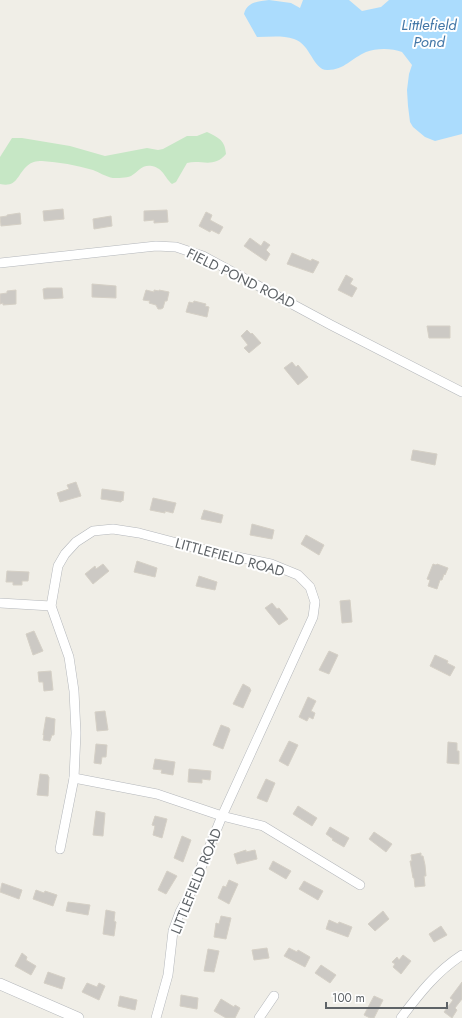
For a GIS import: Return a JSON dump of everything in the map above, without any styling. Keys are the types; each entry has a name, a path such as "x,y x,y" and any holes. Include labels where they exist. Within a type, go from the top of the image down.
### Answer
{"street":[{"name":"FIELD POND ROAD","path":"0,263 156,246 176,247 203,256 331,325 462,392"},
{"name":"LITTLEFIELD ROAD","path":"60,849 74,778 76,733 74,691 69,657 51,606 58,566 65,554 76,542 92,531 113,528 271,564 298,575 310,587 315,602 313,617 222,816 192,890 180,912 173,931 168,975 156,1018"},
{"path":"0,603 51,606"},
{"path":"74,778 157,794 222,816 263,826 360,885"},
{"path":"401,1018 426,986 442,969 462,955"},
{"path":"0,984 78,1018"},
{"path":"260,1018 274,996"}],"green space":[{"path":"207,132 223,142 226,154 221,159 212,162 187,163 176,182 172,184 159,169 152,166 145,166 129,177 113,178 93,170 80,167 61,163 38,161 29,165 16,180 10,184 0,184 0,157 12,138 22,138 70,146 105,156 147,148 158,150 163,149 187,136 197,136"}],"water":[{"name":"Littlefield Pond","path":"269,0 291,3 300,8 303,0 349,0 362,11 381,7 389,0 462,0 462,134 435,141 425,137 413,127 410,122 407,90 412,65 402,52 389,49 370,51 361,54 339,68 328,70 319,66 304,46 294,39 280,37 257,37 244,14 248,7 254,3"}],"building":[{"path":"63,209 64,219 44,221 43,211"},
{"path":"167,210 168,222 154,223 154,220 144,221 144,211"},
{"path":"206,212 212,215 210,220 223,227 219,234 211,230 210,232 199,226"},
{"path":"20,213 21,224 1,226 0,217"},
{"path":"111,216 112,226 94,229 93,219"},
{"path":"250,238 261,246 264,241 270,245 266,250 270,254 266,261 244,246"},
{"path":"292,253 311,261 312,259 319,262 313,273 287,264"},
{"path":"346,275 353,279 350,284 357,288 352,297 338,290"},
{"path":"92,284 116,286 116,298 92,297"},
{"path":"62,288 63,298 44,299 43,289"},
{"path":"16,290 16,304 0,304 0,294 7,293 7,291"},
{"path":"146,290 154,292 154,290 159,290 169,292 167,301 165,301 163,308 158,309 156,305 149,303 150,301 143,300"},
{"path":"194,301 206,304 205,306 209,307 207,317 186,312 189,302 193,303"},
{"path":"427,326 450,326 450,338 429,338"},
{"path":"247,330 251,334 252,333 261,343 249,353 244,348 248,345 241,336"},
{"path":"292,362 296,367 298,365 308,377 298,385 284,368"},
{"path":"413,450 437,454 435,465 411,460"},
{"path":"76,482 81,496 60,502 57,493 69,489 67,485"},
{"path":"102,489 124,492 123,501 101,499"},
{"path":"153,498 176,503 173,513 150,510"},
{"path":"204,510 223,515 221,523 201,519"},
{"path":"252,524 274,530 272,539 250,535"},
{"path":"306,535 324,545 319,555 301,544"},
{"path":"137,561 157,568 155,577 134,572"},
{"path":"103,564 109,571 93,584 85,574 95,566 96,569"},
{"path":"433,564 448,568 442,580 440,580 437,589 428,586 430,580 427,579"},
{"path":"7,571 29,572 28,581 22,581 22,585 13,585 13,582 6,582"},
{"path":"199,576 217,582 215,590 196,586"},
{"path":"350,600 352,622 342,623 340,601"},
{"path":"272,603 277,609 279,608 288,619 279,625 265,608"},
{"path":"34,631 43,651 33,655 26,634"},
{"path":"329,651 338,655 329,674 319,670"},
{"path":"435,655 448,661 447,663 455,667 450,676 430,666"},
{"path":"51,671 53,690 44,691 43,682 39,682 38,672"},
{"path":"243,684 251,690 243,708 233,704"},
{"path":"308,697 316,701 311,711 315,713 313,719 309,717 307,721 299,717"},
{"path":"105,711 108,730 97,731 95,712"},
{"path":"46,717 55,719 54,735 52,735 50,741 43,740"},
{"path":"221,725 229,728 230,730 223,749 213,745"},
{"path":"289,741 298,745 288,766 279,761"},
{"path":"448,742 457,743 457,751 459,751 459,764 447,763"},
{"path":"96,744 107,745 106,757 102,757 101,764 94,763"},
{"path":"155,759 175,762 173,775 161,773 162,770 153,769"},
{"path":"189,769 211,771 210,780 202,779 202,783 188,782"},
{"path":"40,774 48,775 49,777 48,796 37,795"},
{"path":"266,779 275,783 267,802 257,798"},
{"path":"298,806 317,818 312,826 293,814"},
{"path":"96,811 105,813 103,836 93,835"},
{"path":"155,816 167,819 162,838 153,835 155,826 152,825"},
{"path":"330,827 349,838 344,847 332,840 333,839 326,834"},
{"path":"374,832 392,844 386,852 369,839"},
{"path":"182,836 191,840 183,862 174,858"},
{"path":"246,850 246,852 255,850 257,859 237,864 234,854"},
{"path":"421,853 425,865 425,886 415,887 410,861 412,861 411,855"},
{"path":"273,861 291,871 286,879 269,869"},
{"path":"167,871 177,876 166,894 158,890"},
{"path":"229,880 238,884 229,904 218,898 223,886 226,887"},
{"path":"304,881 323,891 318,900 299,889"},
{"path":"2,883 22,890 19,899 0,892"},
{"path":"36,890 57,895 53,906 33,899"},
{"path":"68,902 90,905 88,915 66,911"},
{"path":"106,910 115,912 114,921 116,922 114,936 103,934"},
{"path":"383,911 389,919 375,931 368,924"},
{"path":"221,916 231,918 226,939 214,937 216,923 219,924"},
{"path":"329,920 338,924 339,922 352,927 348,937 326,929"},
{"path":"441,926 447,935 434,942 429,934"},
{"path":"267,948 269,958 254,960 252,950"},
{"path":"289,948 297,952 298,950 310,957 305,967 284,956"},
{"path":"208,949 219,951 214,972 204,971"},
{"path":"22,953 27,957 26,960 36,966 31,975 15,966"},
{"path":"403,955 411,961 401,974 393,967 395,964 392,962 397,957 399,960"},
{"path":"321,965 336,975 330,983 315,973"},
{"path":"48,972 65,978 62,989 44,983"},
{"path":"462,982 462,999 455,1008 457,1010 452,1018 444,1012 453,1000 450,998"},
{"path":"87,983 97,987 99,983 105,986 99,1000 82,992"},
{"path":"181,995 198,998 197,1009 180,1006"},
{"path":"120,996 137,1000 135,1010 118,1006"},
{"path":"374,996 383,1000 374,1018 370,1018 364,1015"},
{"path":"221,999 234,1007 235,1005 240,1008 235,1018 226,1018 214,1011"}]}
